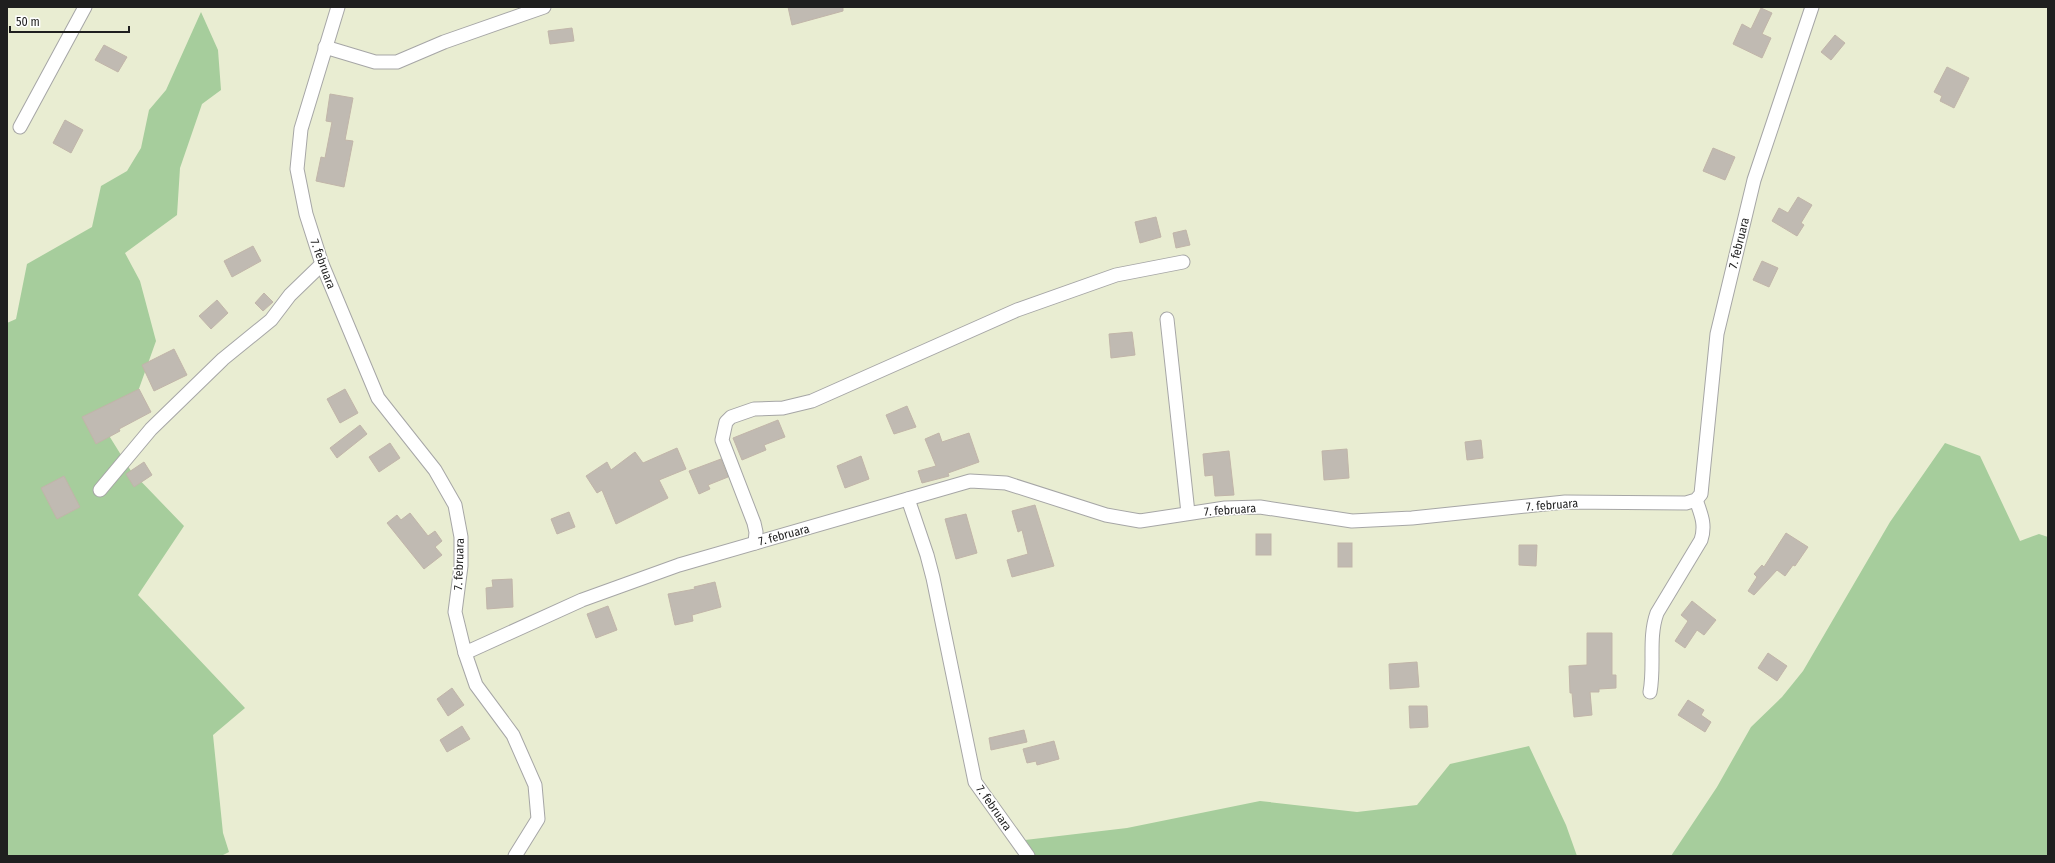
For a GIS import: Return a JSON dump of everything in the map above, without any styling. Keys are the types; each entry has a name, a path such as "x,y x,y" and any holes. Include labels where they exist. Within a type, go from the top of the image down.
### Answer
{"street":[{"path":"20,127 85,7"},
{"name":"7. februara","path":"338,7 301,129 297,169 306,214 322,264 378,398 435,470 455,505 461,537 461,566 455,612 466,654 582,600 679,565 820,526 970,481 1006,483 1121,519 1140,521 1225,508 1260,507 1352,521 1412,518 1565,502 1686,503 1696,500 1701,494 1717,334 1754,180 1812,7"},
{"path":"325,47 375,62 397,62 444,42 544,7"},
{"path":"755,543 756,532 754,523 722,440 726,422 731,417 754,409 783,408 812,401 1016,310 1116,275 1183,262"},
{"path":"100,490 151,429 223,359 271,320 290,295 322,264"},
{"path":"1167,320 1188,513"},
{"name":"7. februara","path":"908,499 927,554 933,578 975,782 1028,856"},
{"path":"1650,692 1653,676 1652,626 1657,613 1701,540 1703,533 1704,525 1696,500"},
{"path":"466,654 476,685 513,735 535,785 538,819 515,856"}],"green space":[{"path":"7,7 2048,7 2048,856 7,856"},
{"path":"201,12 218,50 221,90 202,104 180,168 177,215 125,253 140,281 156,341 131,411 108,434 131,471 184,526 138,595 245,708 213,735 223,833 229,852 221,856 7,856 7,323 16,319 27,264 92,227 101,186 127,171 141,148 149,110 166,90"},
{"path":"1945,443 1980,456 2020,541 2039,534 2048,537 2048,856 1671,856 1717,787 1751,727 1782,697 1803,671 1890,522"},
{"path":"1529,746 1566,825 1577,856 1035,856 1025,840 1127,828 1260,801 1357,812 1417,805 1450,764"}],"building":[{"path":"788,7 843,7 843,11 792,25"},
{"path":"1761,8 1772,13 1762,34 1771,38 1762,58 1733,44 1742,24 1751,29"},
{"path":"572,28 574,41 550,44 548,31"},
{"path":"1835,35 1845,43 1831,60 1821,52"},
{"path":"104,45 127,57 118,72 95,60"},
{"path":"1947,67 1969,78 1954,108 1940,101 1942,96 1934,92"},
{"path":"330,94 353,98 345,140 353,141 344,187 316,181 321,157 325,158 332,122 326,121"},
{"path":"65,120 83,130 71,153 53,143"},
{"path":"1713,148 1735,157 1725,180 1703,171"},
{"path":"1798,197 1812,205 1801,223 1804,225 1797,236 1772,221 1779,208 1788,213"},
{"path":"1156,217 1161,237 1140,243 1135,222"},
{"path":"1186,230 1190,245 1176,248 1173,233"},
{"path":"253,246 261,261 232,277 224,261"},
{"path":"1762,261 1778,268 1769,287 1753,280"},
{"path":"264,293 273,302 263,311 255,303"},
{"path":"217,300 228,313 211,329 199,316"},
{"path":"1132,332 1135,355 1111,358 1109,334"},
{"path":"174,349 187,375 154,391 142,365"},
{"path":"139,389 151,412 119,429 120,431 96,444 82,417"},
{"path":"345,389 358,413 340,423 327,399"},
{"path":"907,406 916,427 894,434 886,415"},
{"path":"778,420 785,437 764,445 766,450 742,460 733,438"},
{"path":"360,425 367,434 337,458 330,448"},
{"path":"939,433 942,442 969,433 979,462 948,473 949,476 922,483 918,471 936,466 925,439"},
{"path":"1481,440 1483,458 1467,460 1465,442"},
{"path":"390,443 400,458 379,472 369,457"},
{"path":"677,448 686,469 659,480 668,498 616,524 602,490 597,493 586,476 607,462 611,470 635,452 643,463"},
{"path":"1347,449 1349,478 1324,480 1322,451"},
{"path":"1229,451 1234,495 1215,496 1213,475 1205,476 1203,454"},
{"path":"861,456 869,479 845,488 837,466"},
{"path":"721,459 728,477 708,485 710,489 699,494 689,471"},
{"path":"144,462 152,475 134,487 126,474"},
{"path":"64,476 80,507 57,519 41,488"},
{"path":"1035,505 1054,566 1012,577 1007,560 1028,554 1022,530 1018,532 1012,511"},
{"path":"569,512 575,527 557,534 551,519"},
{"path":"410,513 428,536 435,531 442,541 435,547 442,555 424,569 387,523 397,515 401,520"},
{"path":"966,514 977,553 956,559 945,519"},
{"path":"1786,533 1808,547 1795,566 1793,565 1785,576 1777,570 1754,595 1748,591 1757,577 1754,574 1762,565 1764,567"},
{"path":"1256,534 1271,534 1271,555 1256,555"},
{"path":"1338,543 1352,543 1352,567 1338,567"},
{"path":"1519,545 1537,545 1536,566 1519,565"},
{"path":"512,579 513,607 487,609 486,588 493,587 492,580"},
{"path":"715,582 721,607 692,615 693,621 675,625 668,594 695,589 694,587"},
{"path":"1692,601 1716,620 1704,635 1697,630 1685,648 1675,641 1688,621 1681,615"},
{"path":"608,606 617,630 596,638 587,614"},
{"path":"1587,633 1612,633 1612,675 1616,675 1616,688 1599,689 1599,692 1590,692 1592,715 1574,717 1572,693 1570,693 1569,666 1587,665"},
{"path":"1768,653 1787,666 1777,681 1758,668"},
{"path":"1417,662 1419,687 1390,689 1389,664"},
{"path":"452,688 464,705 448,716 437,699"},
{"path":"1688,700 1704,710 1701,715 1711,722 1705,732 1678,715"},
{"path":"1409,706 1427,706 1428,727 1410,728"},
{"path":"462,726 470,739 447,752 440,740"},
{"path":"1024,730 1027,742 991,750 989,738"},
{"path":"1054,741 1059,759 1037,765 1036,761 1027,763 1023,749"}]}
